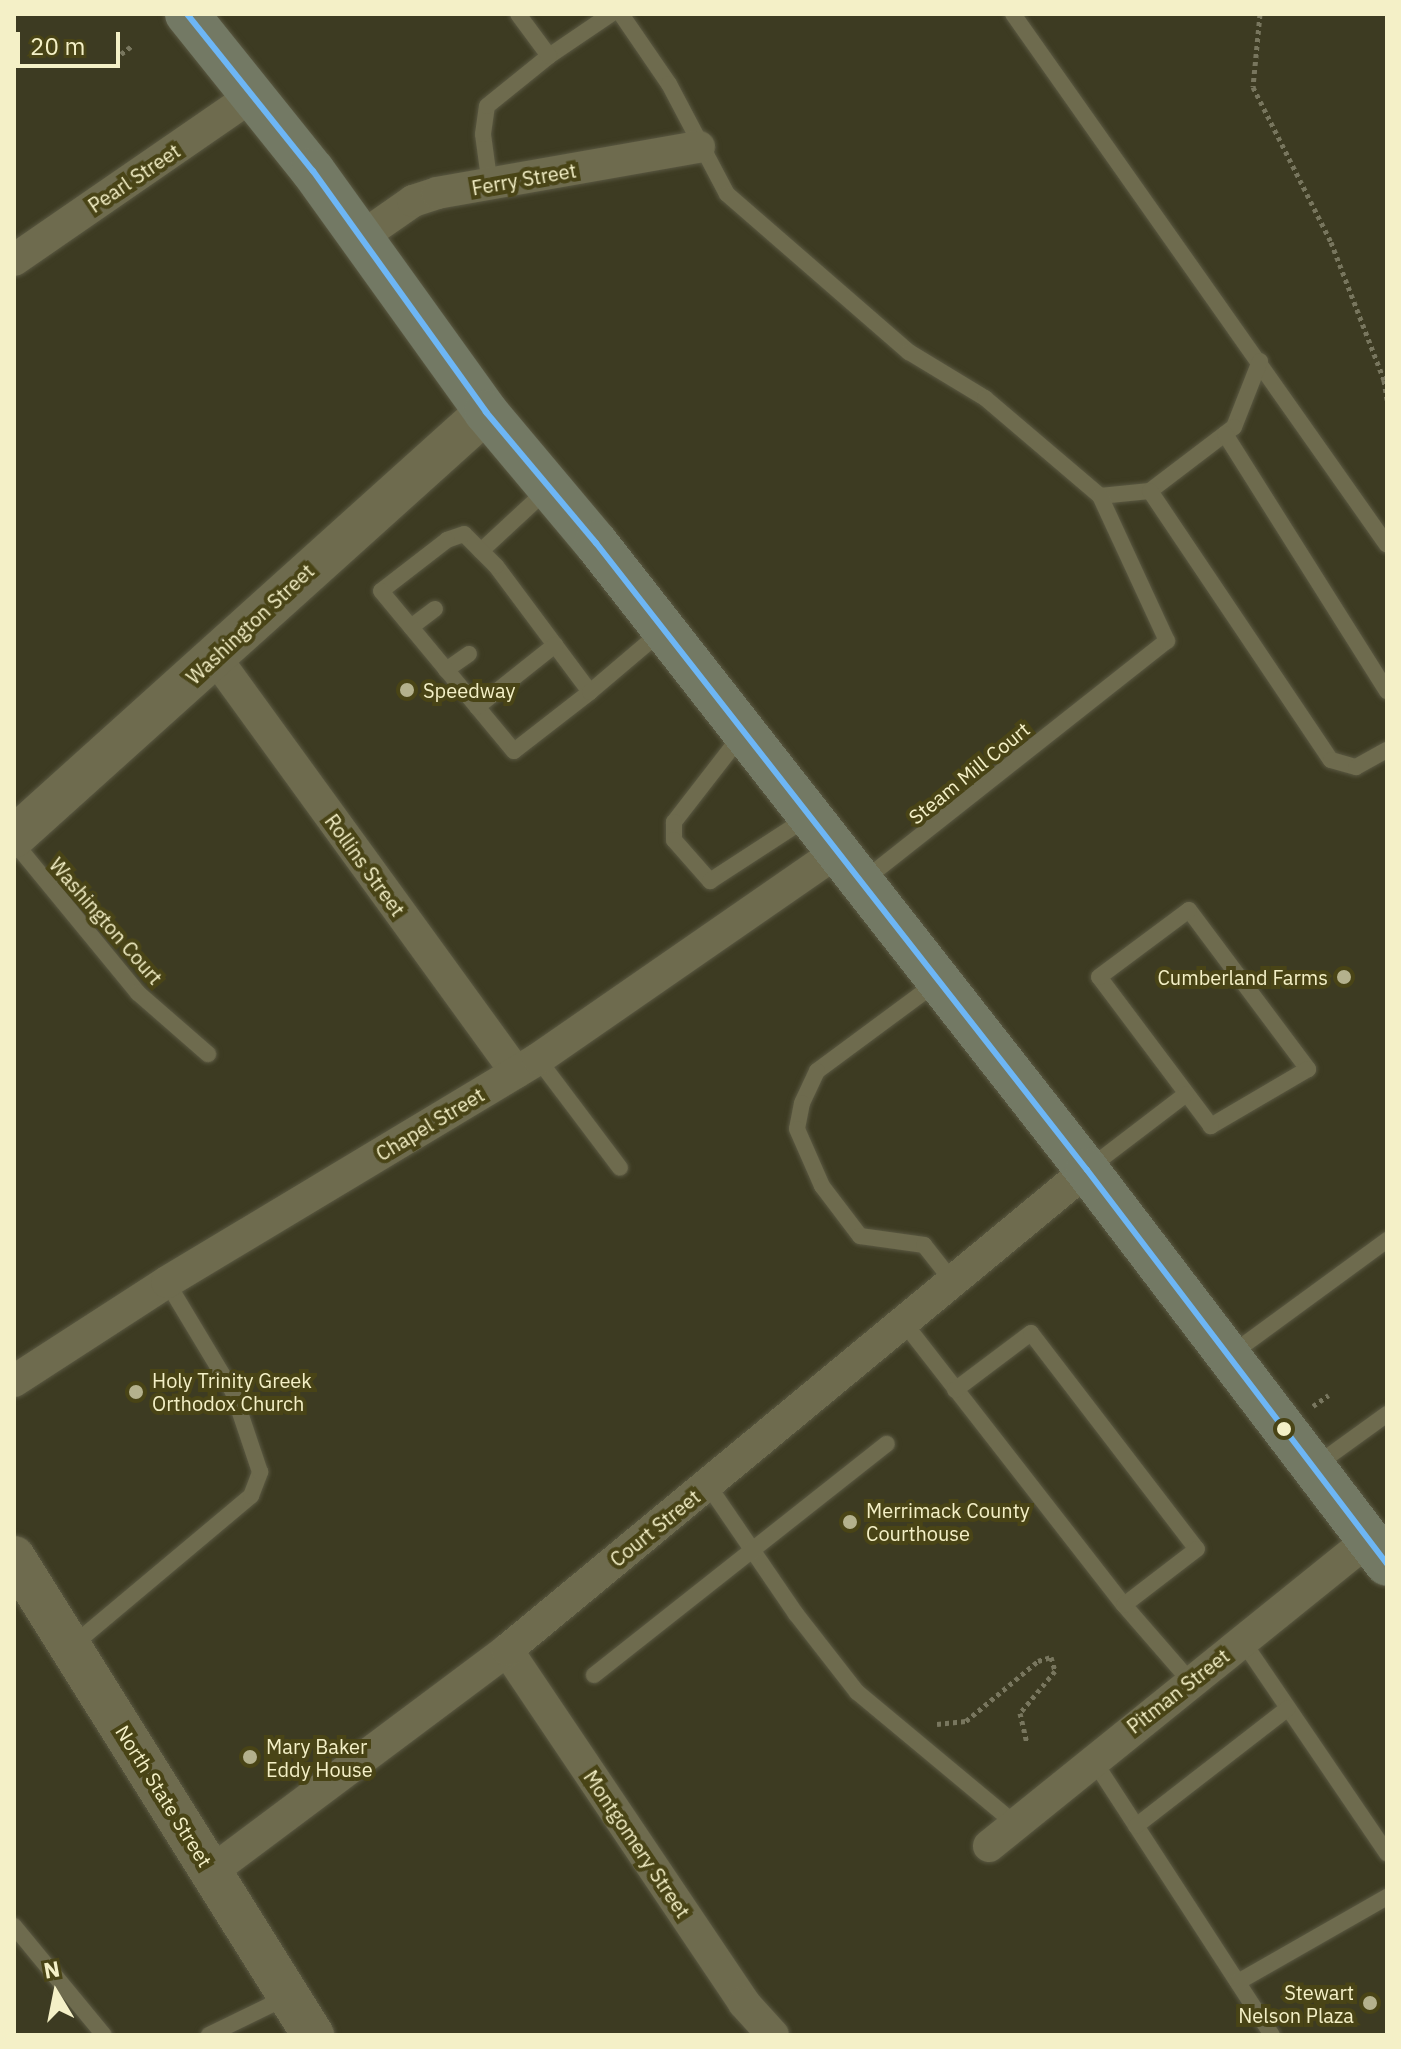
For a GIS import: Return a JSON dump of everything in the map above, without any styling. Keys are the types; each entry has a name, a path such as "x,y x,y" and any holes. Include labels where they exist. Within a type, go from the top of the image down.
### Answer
{"main road":[{"path":"187,14 253,95 486,412 663,630 1087,1170 1314,1467 1381,1544"}],"street":[{"name":"Pearl Street","path":"14,260 253,95"},
{"name":"Ferry Street","path":"360,238 413,201 699,147"},
{"name":"Washington Street","path":"14,840 486,412"},
{"name":"Rollins Street","path":"215,657 527,1066"},
{"name":"Chapel Street","path":"14,1381 167,1282 527,1066 848,868"},
{"name":"Court Street","path":"212,1871 507,1650 905,1324 1087,1170"},
{"name":"Pitman Street","path":"989,1846 1092,1758 1242,1640 1381,1544"},
{"name":"North State Street","path":"14,1557 313,2035"},
{"name":"Montgomery Street","path":"507,1650 744,2003 773,2035"}],"lane":[{"path":"518,14 549,56"},
{"path":"490,186 483,134 487,106 549,56 611,14"},
{"path":"621,14 669,84 699,147 727,194 909,352 985,398 1100,496 1150,491 1234,427 1260,361"},
{"path":"1013,14 1387,545"},
{"path":"1225,434 1387,691"},
{"path":"481,551 549,488"},
{"path":"1150,491 1331,760 1356,767 1387,750"},
{"name":"Steam Mill Court","path":"848,868 1102,693 1167,641 1100,496"},
{"path":"590,692 555,645 521,612 490,570 481,551 464,534 447,540 381,591 514,751 590,692 663,630"},
{"path":"411,627 435,609"},
{"path":"477,707 555,645"},
{"path":"446,670 469,654"},
{"path":"743,733 674,822 674,840 702,877 717,879 808,817"},
{"name":"Washington Court","path":"14,840 138,993 208,1054"},
{"path":"1189,910 1308,1069 1211,1126 1186,1094 1099,977 1189,910"},
{"path":"938,982 817,1071 802,1103 797,1129 822,1186 860,1236 924,1245 954,1283"},
{"path":"527,1066 620,1168"},
{"path":"1087,1170 1186,1094"},
{"path":"1229,1356 1387,1240"},
{"path":"70,1647 251,1496 260,1472 233,1392 167,1282"},
{"path":"905,1324 1124,1605 1190,1681"},
{"path":"955,1390 1031,1333 1197,1549 1124,1605"},
{"path":"1314,1467 1387,1414"},
{"path":"594,1675 887,1444"},
{"path":"708,1485 754,1548 796,1614 857,1692 1014,1823"},
{"path":"1242,1640 1387,1853"},
{"path":"1136,1826 1288,1708"},
{"path":"1092,1758 1272,2035"},
{"path":"1238,1982 1387,1897"},
{"path":"14,1926 104,2035"},
{"path":"209,2035 289,1996"}],"path":[{"path":"1260,14 1253,87 1331,242 1384,380 1387,400"},
{"path":"121,54 133,45"},
{"path":"924,1720 948,1726 966,1721 1038,1661 1051,1657 1055,1671 1020,1713 1027,1743"}],"transit line":[{"path":"187,14 313,171 486,412 596,543 1087,1170 1387,1564"}],"place":[{"name":"Speedway","path":"407,690"},
{"name":"Cumberland Farms","path":"1344,977"},
{"name":"Holy Trinity Greek Orthodox Church","path":"136,1392"},
{"name":"Merrimack County Courthouse","path":"850,1522"},
{"name":"Mary Baker Eddy House","path":"250,1757"},
{"name":"Stewart Nelson Plaza","path":"1370,2003"}]}
